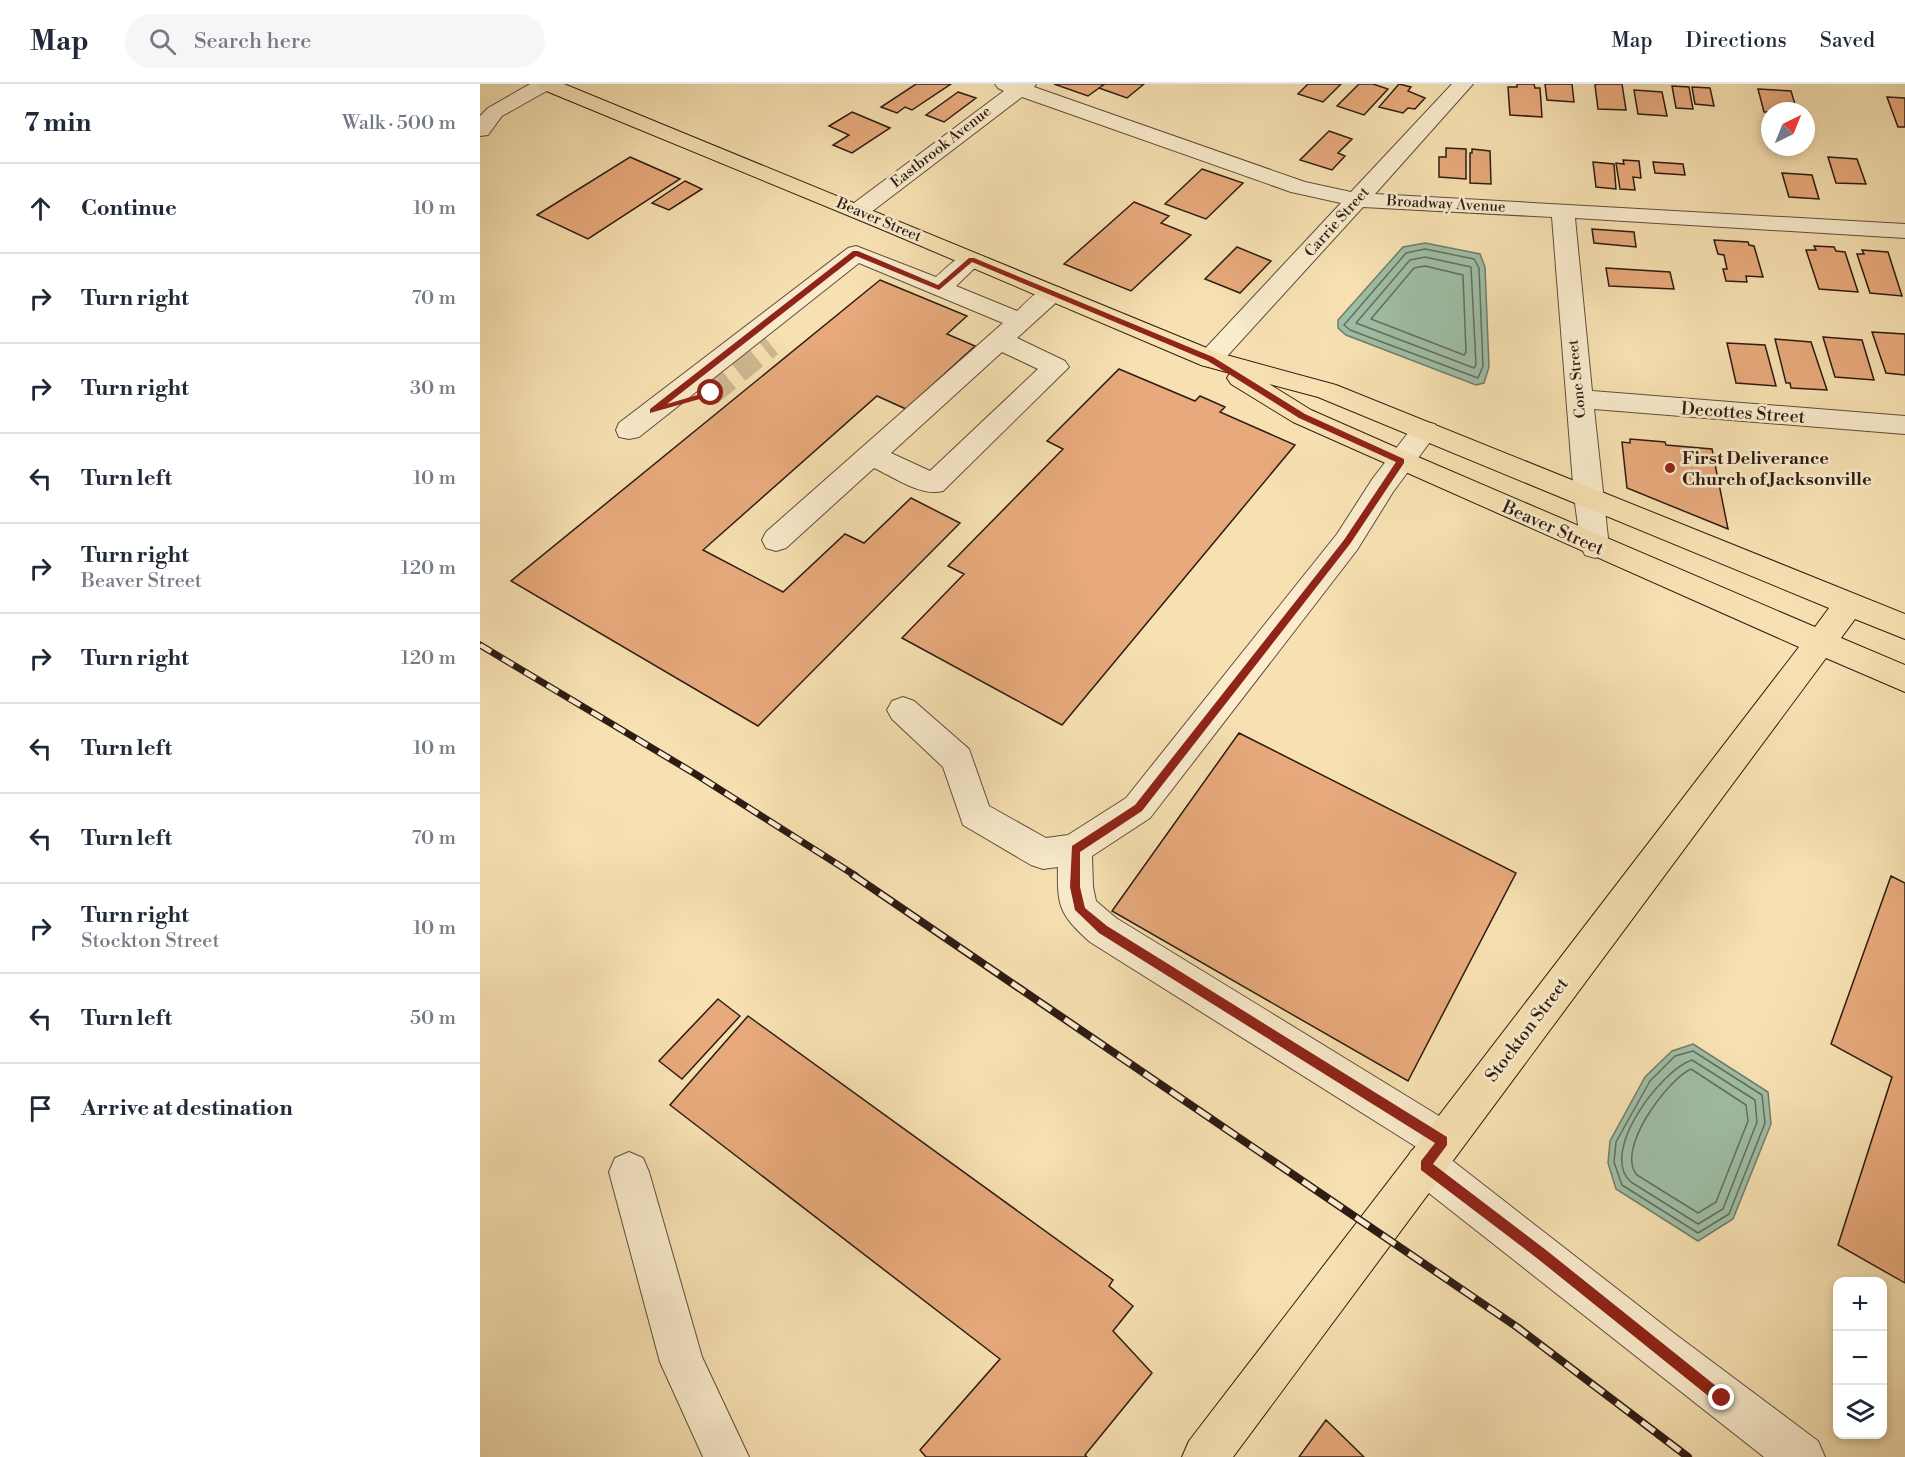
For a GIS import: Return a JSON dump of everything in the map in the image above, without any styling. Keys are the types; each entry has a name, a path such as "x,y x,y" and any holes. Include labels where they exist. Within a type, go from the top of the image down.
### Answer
{"main road":[{"name":"Beaver Street","path":"546,84 858,211 1210,359 1327,391 1905,627"},
{"name":"Beaver Street","path":"1210,359 1302,416 1595,547 1905,679"},
{"name":"Stockton Street","path":"1204,1457 1849,604"}],"street":[{"path":"480,130 495,112 546,84"},
{"name":"Carrie Street","path":"1210,359 1463,84"},
{"name":"Eastbrook Avenue","path":"858,211 1016,86"},
{"name":"Broadway Avenue","path":"1016,86 1270,178 1357,200 1905,231"},
{"name":"Cone Street","path":"1563,210 1588,496 1595,547"},
{"path":"629,430 856,253 1020,321"},
{"path":"939,288 971,260"},
{"path":"776,540 1052,292"},
{"path":"771,345 779,313"},
{"path":"871,455 933,484 1056,367 999,340"},
{"path":"653,411 711,393"},
{"name":"Decottes Street","path":"1580,399 1905,425"},
{"path":"903,710 957,759 975,816 1043,854 1075,849 1138,808 1347,542 1401,461 1425,431"},
{"path":"1075,849 1075,887 1080,910 1103,930 1434,1153 1542,1255 1722,1398 1802,1457"},
{"path":"629,1172 682,1362 726,1457"}],"water":[{"path":"1425,243 1480,254 1485,267 1489,367 1484,383 1476,385 1346,335 1338,328 1338,320 1403,247"},
{"path":"1693,1044 1768,1092 1771,1124 1733,1219 1698,1241 1616,1189 1608,1163 1610,1141 1645,1077 1672,1051"}],"building":[{"path":"916,84 951,84 912,110 905,107 897,113 881,107"},
{"path":"1054,84 1101,84 1103,85 1088,96"},
{"path":"1105,84 1144,84 1127,98 1099,88"},
{"path":"1308,84 1341,84 1323,102 1298,94"},
{"path":"1359,84 1373,84 1388,89 1364,115 1337,106"},
{"path":"1399,84 1411,87 1408,91 1425,98 1415,109 1408,108 1403,113 1379,107"},
{"path":"1517,84 1534,84 1535,88 1540,88 1542,117 1510,115 1508,87 1517,87"},
{"path":"1545,84 1572,84 1574,102 1547,100"},
{"path":"1622,84 1626,110 1598,109 1595,85"},
{"path":"1672,86 1689,87 1693,109 1676,108"},
{"path":"1692,87 1710,88 1714,106 1695,104"},
{"path":"1758,89 1791,91 1794,102 1761,102"},
{"path":"1634,90 1662,92 1667,116 1638,114"},
{"path":"958,92 976,98 944,122 926,115"},
{"path":"1887,97 1905,98 1905,127 1898,127"},
{"path":"852,112 890,128 852,153 833,145 849,135 829,126"},
{"path":"1329,131 1352,139 1338,153 1345,156 1332,170 1300,160"},
{"path":"1446,148 1466,149 1466,179 1439,177 1439,157 1446,157"},
{"path":"1472,149 1490,151 1491,184 1470,183"},
{"path":"630,157 680,179 588,239 537,215"},
{"path":"1828,157 1857,159 1866,184 1836,183"},
{"path":"1623,160 1639,161 1641,178 1633,177 1635,190 1620,189 1616,163 1624,164"},
{"path":"1593,162 1614,164 1616,189 1596,187"},
{"path":"1653,162 1683,164 1685,175 1655,173"},
{"path":"1202,169 1243,183 1206,219 1165,204"},
{"path":"1782,173 1812,175 1819,199 1789,197"},
{"path":"685,181 702,189 669,210 652,203"},
{"path":"1134,202 1169,216 1161,223 1191,235 1131,291 1064,264"},
{"path":"1592,229 1634,232 1636,247 1594,243"},
{"path":"1714,240 1748,242 1749,245 1754,246 1763,277 1746,276 1747,282 1726,281 1723,269 1727,269 1724,255 1718,254"},
{"path":"1814,246 1834,247 1836,251 1845,252 1858,292 1819,289 1806,250 1816,250"},
{"path":"1237,247 1271,261 1240,293 1205,279"},
{"path":"1862,250 1888,252 1902,296 1870,293 1857,254 1864,254"},
{"path":"1606,268 1670,272 1674,289 1609,286"},
{"path":"880,280 967,316 947,334 975,346 906,409 877,396 703,550 783,592 845,534 864,543 911,498 960,523 758,726 511,581"},
{"path":"1872,332 1905,334 1905,375 1886,373"},
{"path":"1823,337 1862,340 1874,380 1835,377"},
{"path":"1775,339 1811,342 1827,390 1791,388 1790,383 1786,383"},
{"path":"1727,343 1765,345 1776,386 1736,383"},
{"path":"1119,369 1195,401 1200,396 1225,407 1220,412 1295,445 1062,725 902,638 964,574 948,566 1063,449 1047,441"},
{"name":"First Deliverance Church of Jacksonville","path":"1630,439 1712,449 1728,529 1627,488 1622,442 1630,443"},
{"path":"1239,733 1516,873 1408,1081 1112,911"},
{"path":"1891,876 1905,883 1905,1283 1838,1245 1892,1077 1831,1044"},
{"path":"718,999 740,1016 682,1079 659,1061"},
{"path":"748,1016 1113,1280 1109,1286 1133,1306 1113,1331 1152,1373 1085,1455 1087,1457 926,1457 920,1450 1000,1359 670,1105"},
{"path":"1326,1420 1364,1457 1299,1457"}],"tunnel":[{"path":"711,394 771,345"}],"railway":[{"path":"480,645 697,775 856,876"},
{"path":"853,875 1517,1327 1688,1457"}],"place":[{"name":"First Deliverance Church of Jacksonville","path":"1670,468"}],"route":[{"path":"711,393 653,411 856,253 939,288 971,260 1210,359 1302,416 1401,461 1347,542 1138,808 1075,849 1075,887 1080,910 1103,930 1443,1141 1425,1165 1722,1398"}]}
